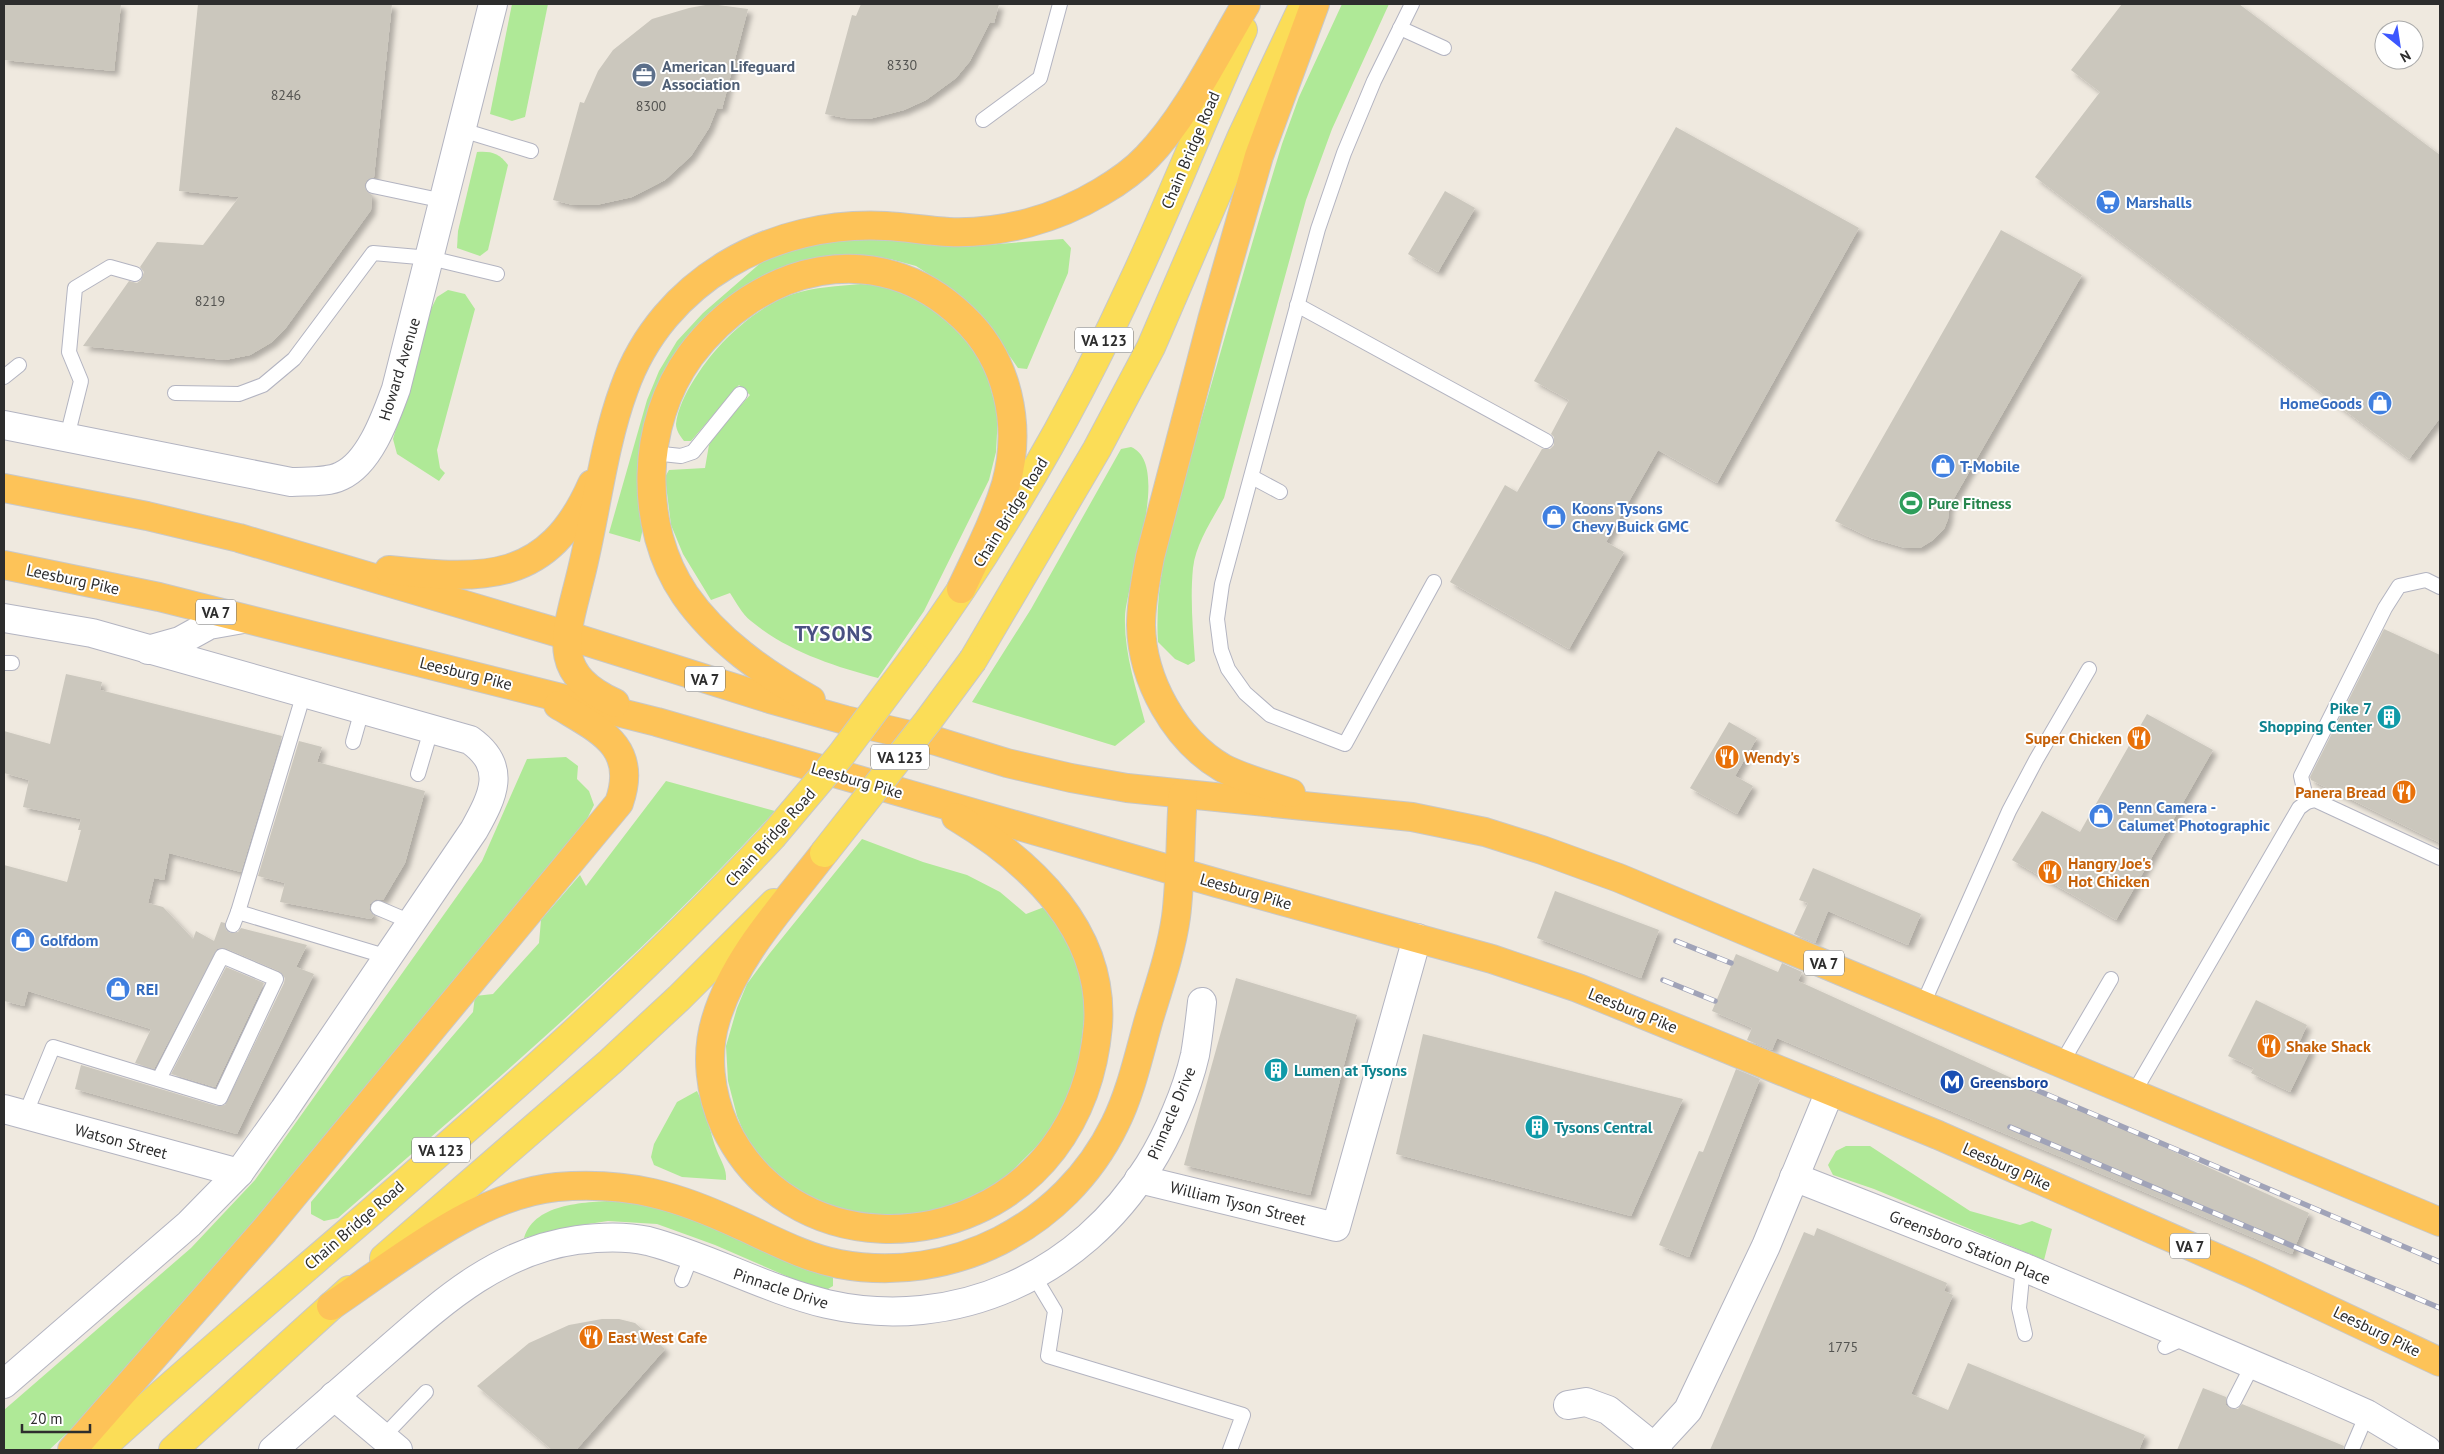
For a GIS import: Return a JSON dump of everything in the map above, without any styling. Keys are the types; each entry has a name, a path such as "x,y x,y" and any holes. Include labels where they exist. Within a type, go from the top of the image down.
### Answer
{"highway":[{"path":"657,722 608,700 588,688 572,668 566,654 566,635 588,547 608,448 624,389 638,355 657,326 679,301 705,277 736,257 770,242 829,228 868,225 948,232 987,231 1024,225 1066,211 1127,176 1171,130 1246,4"},
{"path":"1315,4 1259,156 1212,320 1150,557 1141,602 1141,626 1144,656 1154,684 1168,711 1185,736 1196,747 1233,773 1336,808"},
{"path":"845,720 778,681 744,656 714,630 683,593 668,563 656,528 651,493 653,453 658,424 670,390 689,357 710,331 736,308 765,290 796,277 821,270 852,267 881,270 907,278 932,291 977,330 998,365 1006,384 1011,413 1012,446 1006,482 994,517 961,589"},
{"path":"330,564 465,576 494,574 518,565 540,554 558,538 573,520 586,497 608,448"},
{"name":"VA 7","path":"4,488 147,516 239,538 566,635 770,699 845,720 936,741 1007,763 1071,778 1183,794 1412,817 1485,832 1619,878 2440,1222"},
{"name":"Leesburg Pike","path":"4,564 158,597 657,722 1178,872 1492,959 1578,988 1938,1135 2251,1272 2440,1362"},
{"path":"72,1450 264,1231 618,804 625,785 624,770 619,752 599,730 535,691"},
{"path":"330,1306 444,1230 468,1217 504,1199 554,1187 598,1184 644,1190 685,1201 802,1254 838,1264 871,1268 909,1268 946,1262 982,1251 1014,1234 1042,1216 1067,1194 1092,1163 1116,1124 1129,1090 1175,921 1183,794"},
{"path":"824,853 745,956 727,988 715,1020 710,1048 711,1080 720,1115 733,1144 752,1170 770,1187 803,1210 832,1222 861,1228 889,1230 936,1224 969,1213 1001,1196 1029,1175 1052,1150 1072,1120 1086,1089 1096,1053 1098,1017 1095,982 1086,946 1070,918 1048,889 1027,868 994,842 925,799"}],"main road":[{"name":"Chain Bridge Road","path":"99,1450 211,1348 605,1006 709,905 772,838 841,756 915,656 961,589 1013,509 1055,437 1137,274 1254,4"},
{"name":"VA 123","path":"173,1450 330,1306 610,1062 679,998 824,853 928,721 973,660 1087,466 1151,347 1241,138 1304,4"}],"street":[{"name":"Howard Avenue","path":"4,425 291,482 317,481 342,476 362,459 379,432 396,389 493,4"},
{"path":"4,619 92,633 470,740 484,750 492,764 494,782 489,803 482,817 239,1173 189,1224 4,1384"},
{"path":"148,650 180,641 209,626 243,619"},
{"name":"William Tyson Street","path":"1140,1180 1336,1227 1417,938"},
{"name":"Pinnacle Drive","path":"273,1450 420,1322 475,1278 509,1259 545,1246 578,1240 609,1238 646,1241 686,1268 838,1306 888,1311 956,1306 976,1301 1034,1276 1071,1252 1101,1227 1140,1180 1150,1164 1178,1104 1194,1057 1202,1002"},
{"path":"1568,1405 1586,1402 1608,1410 1656,1449 1688,1410 1766,1246 1830,1092"},
{"name":"Watson Street","path":"14,1112 239,1173"},
{"name":"Greensboro Station Place","path":"1794,1177 2023,1267 2177,1342 2253,1364 2367,1414 2427,1450"},
{"path":"334,1396 391,1444"}],"lane":[{"path":"983,120 1040,78 1060,4"},
{"path":"1412,4 1374,81 1344,153 1318,229 1222,584 1217,619 1221,650 1228,669 1245,693 1270,715 1345,744 1434,582"},
{"path":"1400,28 1444,48"},
{"path":"462,130 531,151"},
{"path":"373,186 444,201"},
{"path":"175,393 239,394 263,385 294,359 373,253 430,258 497,274"},
{"path":"67,438 81,381 69,352 75,288 110,267 135,274"},
{"path":"1297,305 1546,441"},
{"path":"4,377 19,365"},
{"path":"653,453 681,456 693,452 740,394"},
{"path":"1252,477 1280,492"},
{"path":"2307,802 2301,776 2385,608 2399,586 2426,580 2440,587"},
{"path":"1923,1004 2009,811 2036,760 2090,669"},
{"path":"304,694 235,919 388,957"},
{"path":"353,742 362,710"},
{"path":"418,774 431,730"},
{"path":"2133,1094 2300,808 2307,802 2315,800 2440,858"},
{"path":"378,908 411,922"},
{"path":"14,1112 53,1047 220,1098 276,979 222,956 159,1079"},
{"path":"2062,1064 2111,979"},
{"path":"2023,1267 2019,1308 2025,1334"},
{"path":"1034,1276 1055,1311 1048,1356 1243,1415 1230,1450"},
{"path":"2234,1401 2253,1364"},
{"path":"391,1444 426,1392"},
{"path":"2352,1449 2367,1414"}],"green space":[{"path":"512,4 548,4 525,117 512,121 490,114"},
{"path":"1342,4 1389,4 1332,129 1306,200 1224,498 1197,550 1193,568 1192,591 1195,661 1188,665 1175,659 1158,642 1158,614 1164,557 1178,500 1282,144 1299,97"},
{"path":"477,152 494,154 508,165 488,250 480,256 457,248 458,231"},
{"path":"838,237 887,237 959,247 1063,239 1071,248 1068,273 1027,369 1018,368 981,315 955,291 916,266 890,259 824,260 681,348 640,542 609,533 647,400 659,371 677,341 703,313 771,254"},
{"path":"861,284 883,286 911,294 946,320 965,339 985,368 998,415 996,452 989,480 924,611 878,678 828,663 780,641 748,618 730,593 711,600 683,554 671,525 665,477 669,470 705,468 709,445 718,431 750,395 739,385 691,441 684,441 678,433 676,424 678,413 688,390 711,356 726,339 757,313 784,297 827,287"},
{"path":"448,290 465,294 475,309 437,450 440,468 445,473 439,481 397,454 393,439 431,309 437,297"},
{"path":"1131,447 1143,458 1148,476 1148,499 1144,526 1125,617 1126,644 1145,722 1115,746 972,702 1031,609 1121,449"},
{"path":"566,757 578,766 577,779 589,791 594,805 582,829 179,1311 103,1397 49,1450 4,1450 4,1410 191,1248 255,1180 482,861 527,759"},
{"path":"666,781 775,811 724,866 617,970 507,1071 338,1218 324,1221 311,1214 311,1202 473,1012 475,996 493,994 539,943 541,920 580,875 586,886"},
{"path":"862,839 923,862 967,875 1000,892 1026,914 1047,906 1068,938 1084,984 1084,1020 1078,1073 1055,1128 989,1194 953,1208 868,1220 817,1205 780,1181 747,1140 737,1116 728,1081 726,1046 737,1008 747,984"},
{"path":"697,1091 714,1143 725,1169 726,1180 682,1177 654,1165 651,1157 654,1144 677,1102"},
{"path":"1846,1146 1870,1146 1970,1211 2020,1225 2032,1221 2052,1229 2044,1260 1874,1189 1833,1175 1828,1165 1836,1151"},
{"path":"620,1200 662,1206 833,1275 833,1286 823,1292 715,1245 657,1224 608,1221 568,1227 524,1238 530,1226 539,1217 551,1211 564,1206"}],"building":[{"path":"4,4 121,4 114,71 4,60"},
{"path":"198,4 392,4 374,177 367,180 364,185 367,192 372,195 371,210 285,329 272,342 250,355 225,360 83,346 129,281 137,283 141,280 144,272 140,267 157,242 203,245 239,197 179,191"},
{"path":"711,4 748,9 722,109 717,108 709,128 691,156 665,180 632,197 596,205 573,205 553,200 580,102 584,103 598,71 613,50 652,19 689,8"},
{"path":"861,4 999,4 994,23 990,22 970,61 956,78 926,100 904,110 869,119 845,118 825,114 852,15 856,16"},
{"path":"2122,4 2239,4 2440,155 2440,418 2409,459 2035,177 2100,92 2071,70"},
{"path":"1676,127 1859,228 1717,483 1658,450 1606,542 1624,552 1569,649 1450,582 1505,485 1517,492 1542,449 1550,449 1554,445 1554,437 1551,434 1569,400 1534,381"},
{"path":"1445,191 1475,208 1438,272 1408,254"},
{"path":"2001,230 2082,275 1949,507 1948,519 1944,529 1933,540 1920,548 1905,548 1871,538 1835,521"},
{"name":"Pike 7 Shopping Center","path":"2384,629 2440,655 2440,843 2311,780 2310,777"},
{"path":"66,674 102,682 100,690 282,736 241,872 169,853 164,880 154,878 148,903 163,907 193,939 196,931 214,941 221,922 225,923 226,930 230,933 238,932 241,928 307,945 296,967 314,974 237,1134 75,1089 81,1065 217,1106 225,1105 284,983 285,978 279,971 225,948 217,949 154,1069 135,1063 151,1029 28,991 24,1006 4,1001 4,865 67,882 81,830 78,830 81,819 23,807 29,780 4,773 4,731 50,744"},
{"path":"2147,714 2213,750 2116,920 2012,860 2042,811 2080,832"},
{"name":"Wendy's","path":"1729,722 1757,738 1735,776 1753,786 1737,814 1690,788"},
{"path":"299,741 322,747 317,762 425,791 405,863 383,900 376,899 370,904 369,910 374,915 371,919 280,902 285,883 258,876"},
{"path":"1813,868 1921,914 1908,945 1828,911 1815,943 1794,934 1808,903 1799,900"},
{"path":"1555,891 1659,930 1641,978 1537,938"},
{"path":"1736,954 1778,972 1782,963 1802,972 1798,981 2309,1213 2292,1254 1777,1038 1772,1050 1747,1040 1752,1028 1712,1011"},
{"path":"226,967 264,983 215,1087 171,1074"},
{"name":"Lumen at Tysons","path":"1236,978 1357,1015 1310,1195 1184,1165"},
{"name":"Shake Shack","path":"2256,1000 2307,1025 2299,1043 2311,1049 2290,1092 2251,1073 2254,1068 2228,1056"},
{"name":"Tysons Central","path":"1423,1034 1683,1099 1631,1216 1396,1154"},
{"path":"1736,1069 1760,1079 1689,1257 1659,1245 1699,1151 1703,1152"},
{"path":"1817,1228 1947,1283 1944,1291 1953,1295 1911,1394 1948,1410 1968,1363 2145,1435 2139,1450 1710,1450 1804,1232 1814,1236"},
{"path":"602,1319 619,1319 635,1323 665,1349 576,1450 552,1450 477,1386 529,1343 569,1325"},
{"path":"2203,1388 2226,1397 2226,1405 2230,1409 2238,1409 2242,1404 2344,1446 2343,1450 2177,1450"}],"railway":[{"path":"1676,941 1731,963"},
{"path":"1663,980 1715,1001"},
{"path":"2027,1086 2440,1262"},
{"path":"2010,1127 2440,1308"}],"place":[{"name":"American Lifeguard Association","path":"644,75"},
{"name":"Marshalls","path":"2108,202"},
{"name":"HomeGoods","path":"2380,403"},
{"name":"T-Mobile","path":"1943,466"},
{"name":"Pure Fitness","path":"1911,503"},
{"name":"Koons Tysons Chevy Buick GMC","path":"1554,517"},
{"name":"Pike 7 Shopping Center","path":"2389,717"},
{"name":"Super Chicken","path":"2139,738"},
{"name":"Wendy's","path":"1727,757"},
{"name":"Panera Bread","path":"2404,792"},
{"name":"Penn Camera - Calumet Photographic","path":"2101,816"},
{"name":"Hangry Joe's Hot Chicken","path":"2050,872"},
{"name":"Golfdom","path":"23,940"},
{"name":"REI","path":"118,989"},
{"name":"Shake Shack","path":"2269,1046"},
{"name":"Lumen at Tysons","path":"1276,1070"},
{"name":"Greensboro","path":"1952,1082"},
{"name":"Tysons Central","path":"1537,1127"},
{"name":"East West Cafe","path":"591,1337"}],"district":[{"name":"TYSONS","path":"834,633"}]}
